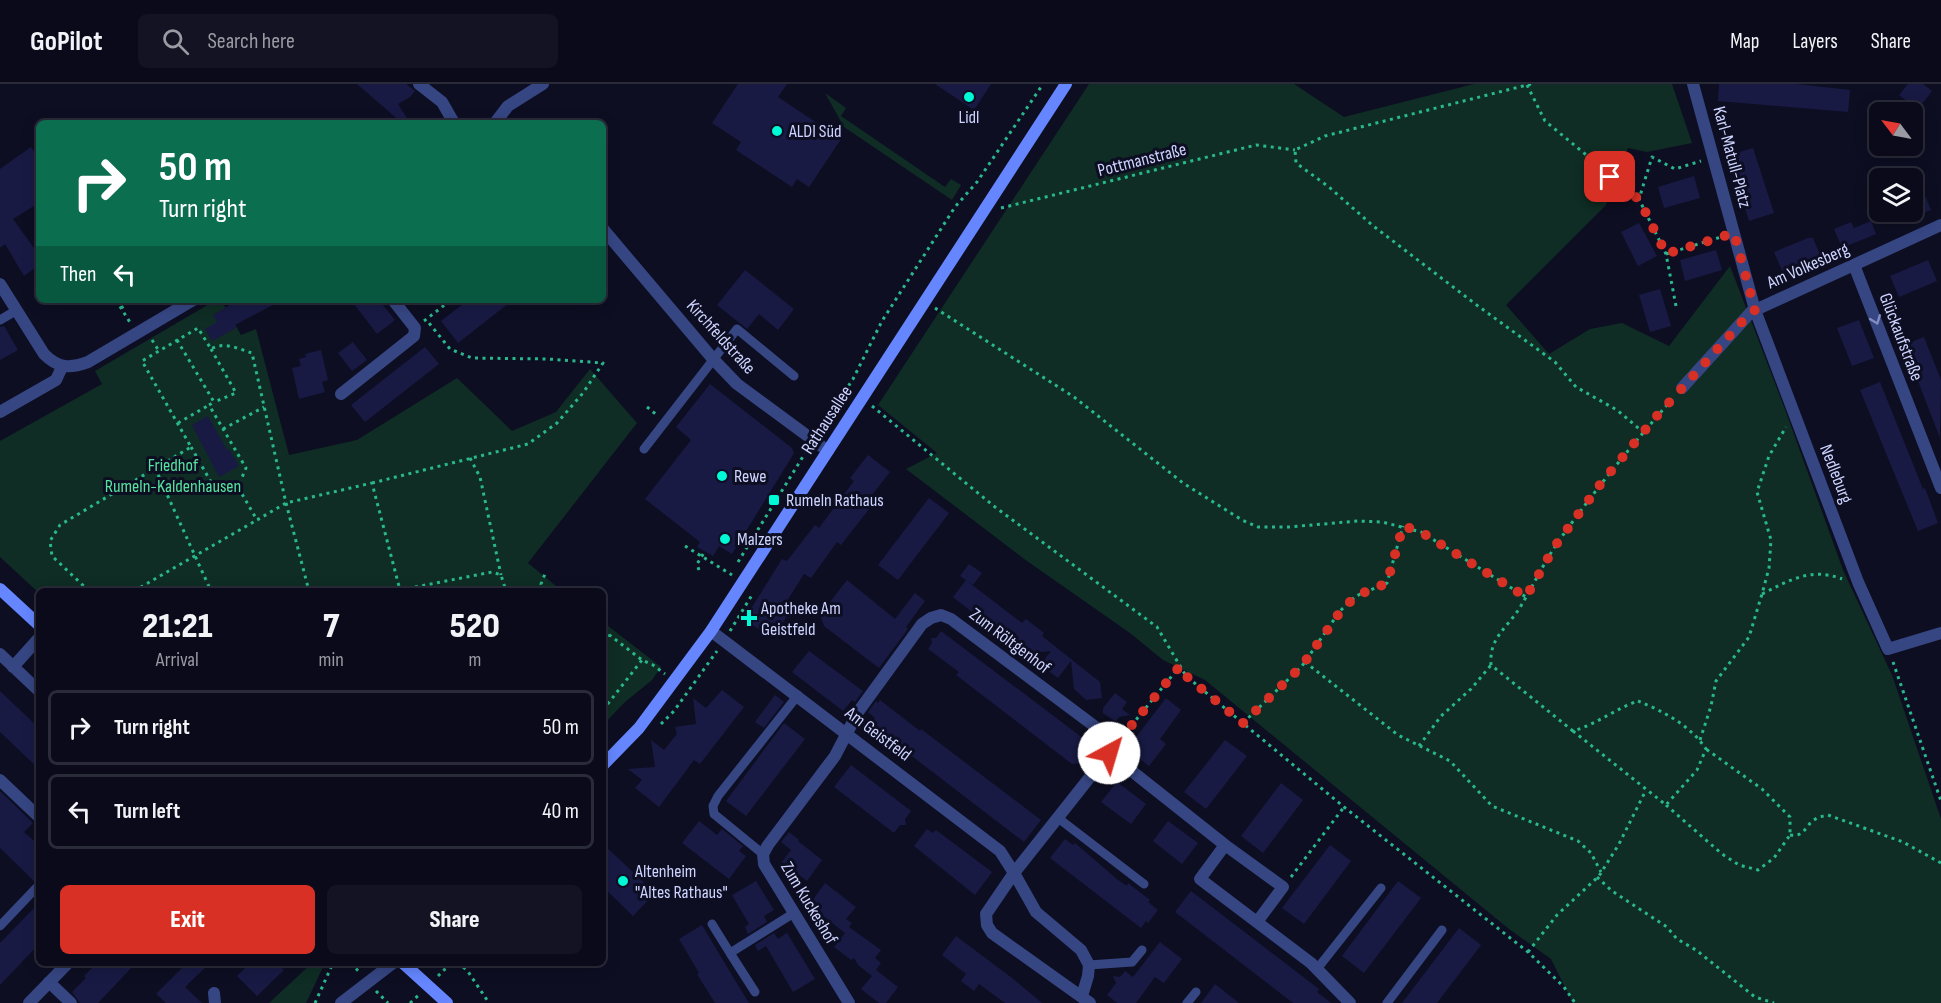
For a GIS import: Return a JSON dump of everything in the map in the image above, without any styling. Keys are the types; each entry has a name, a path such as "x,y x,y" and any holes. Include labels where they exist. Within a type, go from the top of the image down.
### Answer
{"main road":[{"name":"Rathausallee","path":"606,762 639,728 744,583 1066,84"},
{"path":"0,589 36,622"},
{"path":"406,966 447,1003"}],"street":[{"path":"419,84 442,102 452,120"},
{"path":"497,120 508,106 543,84"},
{"name":"Karl-Matull-Platz","path":"1694,84 1755,310"},
{"name":"Am Volkesberg","path":"1682,388 1751,312 1941,225"},
{"name":"Kirchfeldstraße","path":"606,233 737,384 828,451"},
{"name":"Glückaufstraße","path":"1854,266 1941,488"},
{"path":"0,284 44,354 52,363 62,367 75,367 88,362 188,303"},
{"path":"341,394 414,336 415,328 395,303"},
{"name":"Nedleburg","path":"1755,310 1858,582 1888,649"},
{"path":"0,412 56,380 62,367"},
{"name":"Zum Röltgenhof","path":"847,733 858,712 922,624 941,615 951,619 1109,737 1109,753 1225,845 1283,887"},
{"name":"Am Geistfeld","path":"711,631 1000,851 1036,912 1081,950 1089,965"},
{"path":"1888,649 1941,633"},
{"path":"13,667 36,641"},
{"path":"0,654 36,688"},
{"name":"Zum Kuckeshof","path":"847,733 835,756 763,854 764,864 849,1003"},
{"path":"1086,999 992,933 987,925 986,914 1014,873 1109,753"},
{"path":"0,780 36,815"},
{"path":"1225,845 1200,879 1317,969 1350,1003"},
{"path":"1257,922 1283,887"},
{"path":"1086,999 1089,965"},
{"path":"29,1003 65,966"},
{"path":"341,1003 389,966"},
{"path":"49,982 71,1003"}],"lane":[{"path":"0,320 17,310"},
{"path":"644,448 737,329 794,376"},
{"path":"763,854 714,814 713,806 725,786 798,695"},
{"path":"1058,818 1143,884"},
{"path":"0,926 36,888"},
{"path":"1317,969 1381,888"},
{"path":"730,953 794,913"},
{"path":"712,924 755,992"},
{"path":"1387,1003 1443,930"},
{"path":"1089,965 1132,962 1142,950"},
{"path":"1187,1003 1196,992"}],"path":[{"path":"830,414 853,379 882,321 955,207 977,182 1043,84"},
{"path":"1531,84 1325,136 1295,150 1296,163 1329,187 1381,232 1555,362 1576,387 1617,410 1643,432"},
{"path":"1527,85 1545,121 1601,167 1619,187 1639,199 1666,254 1676,306"},
{"name":"Pottmanstraße","path":"996,209 1256,145 1295,150"},
{"path":"1639,199 1652,157 1675,169 1713,158"},
{"path":"1666,254 1734,233"},
{"path":"118,303 136,333"},
{"path":"121,308 129,303"},
{"path":"415,328 447,303"},
{"path":"932,307 1074,397 1183,483 1242,520 1258,527 1289,527 1358,521 1403,526 1421,532 1526,597"},
{"path":"139,588 286,503 528,444 557,423 583,393 603,363 548,359 472,358 450,349 426,320"},
{"path":"178,423 214,402 236,393 198,327 142,361 212,482 237,487 257,520"},
{"path":"177,340 214,402"},
{"path":"211,349 218,345 252,353 286,503 308,588"},
{"path":"1419,746 1441,716 1471,689 1491,665 1490,652 1500,631 1518,611 1539,572 1580,512 1643,432 1682,388"},
{"path":"209,405 246,468 237,487"},
{"path":"871,405 995,507 1156,627 1186,676 1344,807 1528,952 1564,987 1575,1003"},
{"path":"223,429 264,407"},
{"path":"1700,740 1716,681 1749,637 1769,568 1771,540 1758,492 1769,456 1786,428 1797,421"},
{"path":"730,574 813,441"},
{"path":"86,588 52,556 50,541 60,525 191,447"},
{"path":"470,458 480,477 506,588"},
{"path":"155,468 210,588"},
{"path":"372,483 399,588"},
{"path":"1243,723 1305,662 1340,612 1356,596 1387,583 1403,526"},
{"path":"685,546 744,583"},
{"path":"699,570 697,564 705,551"},
{"path":"409,588 480,573 492,572 501,575"},
{"path":"543,588 541,584 545,574"},
{"path":"1762,594 1802,575 1830,574 1852,583 1858,582"},
{"path":"606,632 642,660 666,674"},
{"path":"606,638 609,635"},
{"path":"1888,649 1941,801"},
{"path":"606,706 642,660"},
{"path":"1305,662 1398,735 1450,761 1492,806 1578,841 1591,853 1601,872"},
{"path":"1491,665 1646,790 1666,805 1722,854 1739,865 1758,870 1774,858 1790,835 1790,817 1762,789 1706,749 1700,740 1658,709 1638,701 1620,707 1603,720 1573,731"},
{"path":"1109,753 1180,666"},
{"path":"659,682 671,667"},
{"path":"1666,805 1697,770 1706,749"},
{"path":"1528,952 1557,915 1598,877 1646,790"},
{"path":"1283,887 1344,807"},
{"path":"1790,835 1803,834 1812,821 1828,815 1903,842 1941,863"},
{"path":"1598,877 1612,891 1667,927 1677,939 1696,950 1755,997 1774,1003"},
{"path":"315,1003 332,966"},
{"path":"461,966 489,1003"}],"green space":[{"path":"1089,84 1294,84 1344,117 1474,84 1672,84 1692,143 1647,152 1628,148 1606,205 1506,305 1549,354 1590,329 1622,323 1669,346 1730,266 1843,570 1892,675 1941,819 1941,1003 1573,1003 1551,959 1509,929 1205,680 1163,660 1130,633 1027,561 906,469 937,453 878,405"},
{"path":"825,93 846,108 841,116 945,187 951,179 961,185 952,200 844,127"},
{"name":"Friedhof Rumeln-Kaldenhausen","path":"211,303 223,303 241,335 256,329 289,455 357,440 457,378 512,431 556,412 590,369 637,423 528,563 558,588 36,588 36,590 0,557 0,441 102,384 95,371"},
{"path":"606,624 661,667 652,680 625,702 606,722"},
{"path":"309,966 324,966 306,1003 269,1003"}],"building":[{"path":"357,84 406,84 415,91 398,104 408,120 399,120"},
{"name":"ALDI Süd","path":"738,84 787,84 778,97 841,139 809,187 797,179 792,187 736,150 741,142 712,123"},
{"name":"Lidl","path":"935,84 991,84 974,110"},
{"path":"1719,84 1797,84 1850,90 1848,112 1718,101"},
{"path":"1908,84 1923,84 1932,91 1923,103 1908,102 1899,95"},
{"path":"31,147 36,154 36,198 34,200 36,205 13,219 36,251 36,267 24,276 5,244 0,248 0,169"},
{"path":"1753,148 1774,213 1749,221 1730,155"},
{"path":"1694,176 1700,198 1664,208 1658,187"},
{"path":"1926,197 1931,210 1923,213 1923,198"},
{"path":"1851,222 1854,228 1871,222 1876,234 1842,248 1834,229"},
{"path":"1639,223 1657,256 1638,266 1621,232"},
{"path":"1813,238 1821,257 1783,273 1774,252"},
{"path":"1716,250 1722,270 1685,281 1680,260"},
{"path":"1928,260 1937,281 1899,297 1890,276"},
{"path":"745,270 794,309 778,330 759,314 747,329 717,305"},
{"path":"1660,289 1671,326 1650,332 1639,295"},
{"path":"233,303 276,303 235,325 236,328 212,341 205,329 217,322 213,315"},
{"path":"353,303 381,303 395,320 377,334"},
{"path":"464,303 509,303 458,343 441,321"},
{"path":"1859,320 1874,358 1852,366 1837,328"},
{"path":"4,326 18,350 0,360 0,327"},
{"path":"1924,337 1941,380 1940,438 1904,345"},
{"path":"353,342 367,360 352,371 338,353"},
{"path":"425,347 439,364 365,422 351,405"},
{"path":"321,350 328,380 322,382 325,392 299,399 292,368 301,366 299,359 306,357 305,354"},
{"path":"1880,382 1938,523 1918,531 1860,390"},
{"name":"Rewe","path":"710,384 792,448 794,453 732,554 719,546 713,556 697,547 700,542 645,499 691,440 676,427"},
{"path":"208,416 239,466 219,477 192,425"},
{"path":"868,455 890,472 872,495 877,499 841,545 837,542 811,578 804,574 780,612 787,616 774,638 744,620 782,559 787,561 815,525 819,528 854,481 850,478"},
{"path":"929,498 949,513 898,580 878,565"},
{"path":"969,564 982,573 973,585 967,581 1022,623 1026,619 1044,633 1042,636 1100,682 1102,698 1086,700 1074,689 1071,661 1058,678 1040,665 1051,651 1025,654 953,597 966,580 960,576"},
{"path":"847,580 895,619 915,593 925,601 906,627 908,629 879,668 824,626 820,615"},
{"path":"941,631 1092,745 1079,763 1072,764 956,675 959,672 928,649 932,643 931,638 936,638"},
{"path":"809,651 863,691 855,702 852,700 843,711 792,672"},
{"path":"722,690 744,707 700,764 694,760 659,807 635,788 642,780 628,769 655,767 651,740 664,750 677,734 675,727 696,724 693,698 706,708"},
{"path":"0,691 36,725 36,766 0,732"},
{"path":"1115,693 1127,702 1122,709 1130,715 1119,717 1116,722 1103,713 1103,708"},
{"path":"775,695 784,702 764,728 755,722"},
{"path":"1166,698 1181,710 1160,739 1166,744 1149,766 1127,749"},
{"path":"880,700 1041,820 1024,842 870,724 875,718 868,712 876,701 878,703"},
{"path":"784,723 805,739 746,816 726,801"},
{"path":"1225,740 1247,756 1206,809 1184,792"},
{"path":"851,765 911,811 905,819 906,825 900,825 894,833 834,787"},
{"path":"1117,782 1146,804 1131,824 1101,802"},
{"path":"1281,783 1303,800 1263,853 1241,836"},
{"path":"0,791 33,823 24,832 36,842 36,880 34,881 0,848"},
{"path":"699,821 717,835 722,829 743,846 739,851 746,856 729,879 682,843"},
{"path":"1168,821 1198,843 1182,864 1153,841"},
{"path":"927,829 933,833 936,830 992,872 975,895 914,846"},
{"path":"789,832 822,860 807,881 782,862 791,850 781,842"},
{"path":"1065,839 1073,845 1075,843 1118,880 1127,886 1128,883 1150,900 1148,902 1158,910 1148,923 1146,921 1141,928 1050,858"},
{"path":"1330,845 1351,861 1304,924 1282,908"},
{"name":"Altenheim \"Altes Rathaus\"","path":"606,847 655,893 633,916 606,890"},
{"path":"756,881 774,910 764,916 767,922 748,934 745,927 749,924 732,895"},
{"path":"1398,881 1421,898 1364,973 1342,956"},
{"path":"825,883 856,907 846,919 852,923 849,927 881,950 875,958 881,963 876,970 898,987 886,1003 879,1003 861,989 872,976 858,965 854,958 851,960 834,947 845,933 809,905"},
{"path":"1191,891 1319,989 1317,992 1331,1003 1293,1003 1175,912"},
{"path":"36,906 36,947 0,985 0,943"},
{"path":"702,925 749,1003 715,1003 697,974 699,973 679,939"},
{"path":"1459,928 1481,945 1472,957 1437,1003 1402,1003"},
{"path":"774,933 778,939 787,933 815,979 793,992 766,946 758,951 755,945"},
{"path":"956,936 1042,1003 1005,1003 979,984 974,991 961,981 966,974 942,955"},
{"path":"1160,942 1182,959 1164,983 1155,977 1136,1003 1117,1003 1107,995 1116,983 1113,976 1120,977 1125,971 1133,977"},
{"path":"94,966 133,966 98,1003 80,1003 72,992 86,978 84,976"},
{"path":"184,966 207,966 185,987 202,1003 166,1003 156,994"},
{"path":"247,966 280,966 284,970 257,996 237,976"},
{"path":"1215,984 1239,1003 1201,1003"}],"place":[{"name":"Lidl","path":"969,97"},
{"name":"ALDI Süd","path":"777,131"},
{"name":"Rewe","path":"722,476"},
{"name":"Rumeln Rathaus","path":"774,500"},
{"name":"Malzers","path":"725,539"},
{"name":"Apotheke Am Geistfeld","path":"749,618"},
{"name":"Altenheim \"Altes Rathaus\"","path":"623,881"}],"route":[{"path":"1109,753 1180,666 1186,676 1243,723 1302,666 1340,612 1356,596 1387,583 1403,526 1421,532 1526,597 1555,546 1602,482 1682,388 1755,310 1734,233 1666,254 1639,199 1619,187 1610,177"}]}
